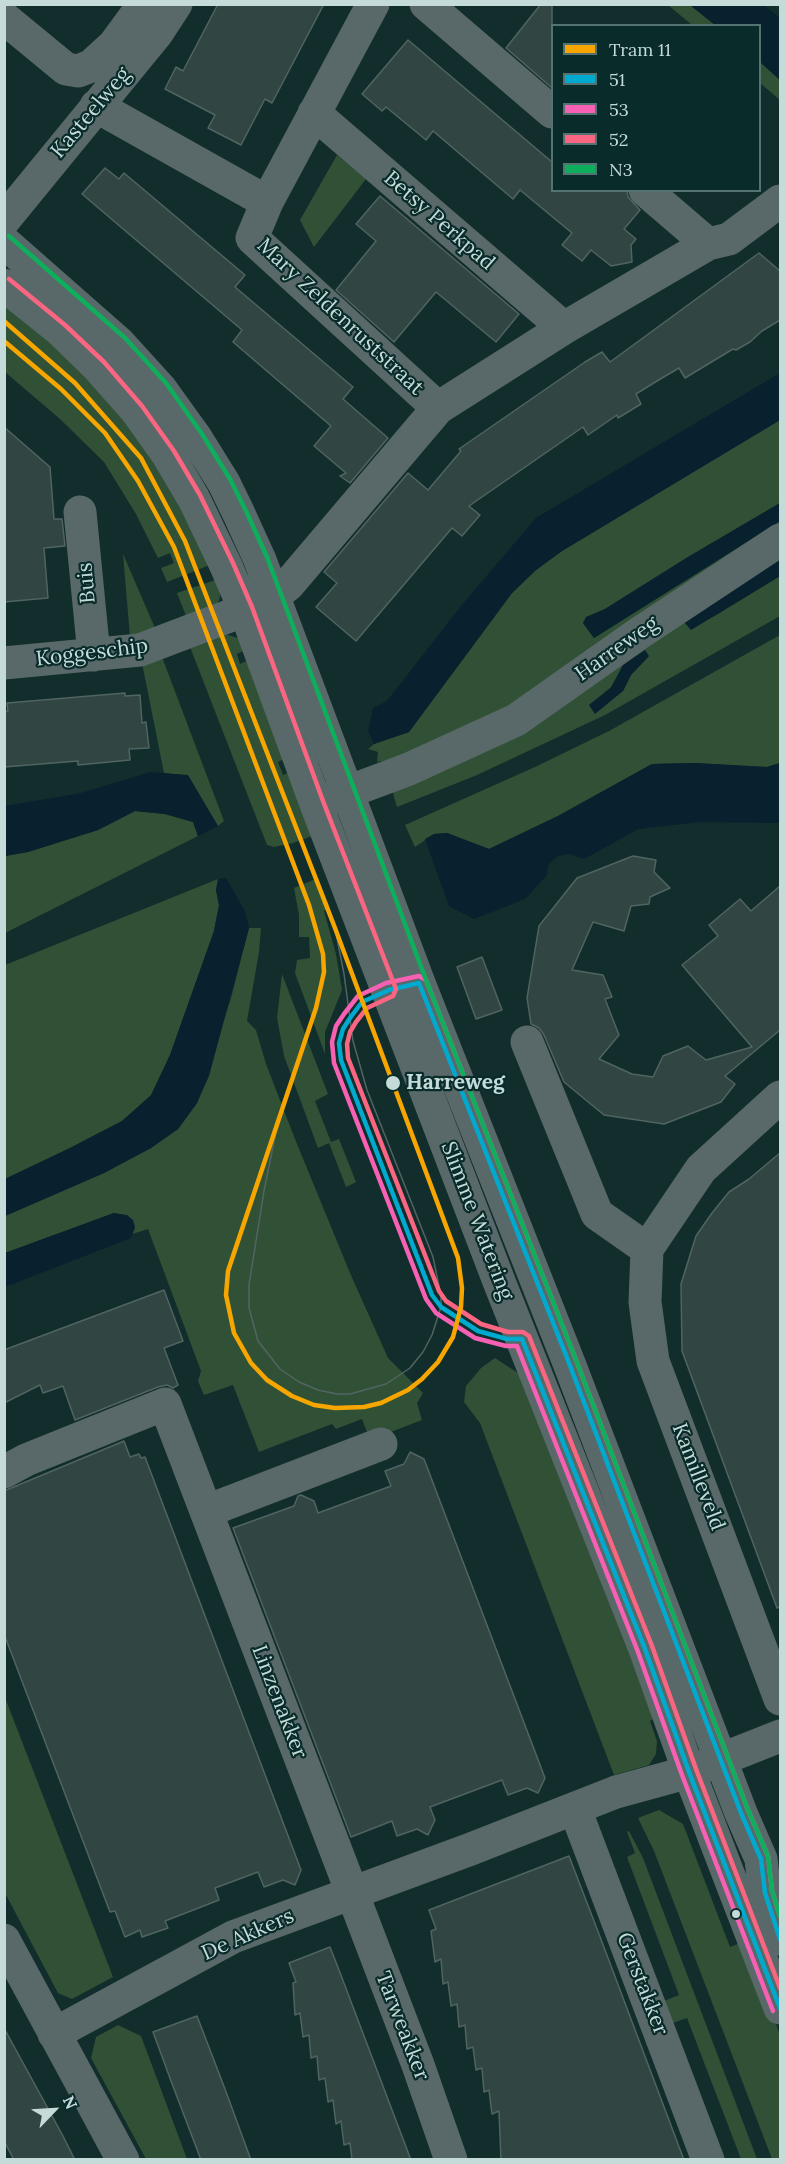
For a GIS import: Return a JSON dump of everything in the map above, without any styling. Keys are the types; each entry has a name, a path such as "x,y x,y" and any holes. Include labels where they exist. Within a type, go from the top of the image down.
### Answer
{"street":[{"path":"4,18 66,69 78,71 91,66 114,45 144,4"},
{"name":"Kasteelweg","path":"4,220 157,33 176,4"},
{"path":"267,202 373,4"},
{"path":"426,4 551,111"},
{"name":"Mary Zeldenruststraat","path":"96,106 267,202 252,238 438,408"},
{"name":"Betsy Perkpad","path":"314,113 564,328"},
{"path":"647,192 708,244"},
{"name":"Mary Zeldenruststraat","path":"259,604 288,585 438,408 564,328 708,244 729,239 780,201"},
{"path":"4,242 120,344 160,388 196,438 224,483 260,560 259,604"},
{"path":"4,285 60,330 91,360 136,410 168,455 210,530 259,604"},
{"name":"Buis","path":"80,512 93,655"},
{"name":"Harreweg","path":"316,804 409,769 516,720 638,634 780,540"},
{"name":"Koggeschip","path":"4,663 141,651 259,604"},
{"name":"Slimme Watering","path":"259,604 348,792 419,983 569,1363 720,1760 761,1859 765,1893 780,1940"},
{"name":"Slimme Watering","path":"259,604 316,804 500,1284 645,1649 689,1772 780,2008"},
{"path":"527,1042 597,1214 647,1249 701,1169 780,1097"},
{"name":"Kamilleveld","path":"647,1249 645,1302 653,1361 780,1699"},
{"name":"Linzenakker","path":"4,1472 26,1460 165,1404 352,1893"},
{"path":"207,1511 381,1444"},
{"name":"De Akkers","path":"54,2034 233,1936 616,1792 689,1772 780,1736"},
{"name":"Gerstakker","path":"575,1809 708,2160"},
{"name":"Tarweakker","path":"352,1893 418,2065 451,2160"},
{"path":"4,1940 123,2160"}],"green space":[{"path":"668,5 690,5 714,24 691,24"},
{"path":"761,63 780,80 780,100 761,84"},
{"path":"337,155 366,179 314,247 300,220"},
{"path":"4,295 136,426 215,563 167,582 161,568 174,563 170,553 158,558 136,514 104,462 60,419 5,372"},
{"path":"780,420 780,503 605,609 587,617 583,623 594,638 780,521 780,530 505,713 394,759 377,762 378,752 368,749 374,744 409,732 512,593 536,570 562,551"},
{"path":"123,554 155,628 130,637"},
{"path":"780,576 780,616 605,715 477,775 397,807 392,790 730,583 713,617","holes":["649,656 631,675 623,691 589,705"]},
{"path":"221,578 222,589 215,608 187,618 177,593"},
{"path":"225,634 238,638 247,649 237,654 240,664 251,659 288,757 278,762 283,775 293,771 318,834 293,843 274,847 267,845 190,647"},
{"path":"780,635 780,763 767,767 694,763 652,764 558,816 489,849 447,833 434,834 415,847 405,825 609,731"},
{"path":"162,657 224,821 218,826 188,776 164,773 142,663"},
{"path":"135,811 165,814 193,822 198,836 5,933 5,856 28,852 98,830"},
{"path":"318,878 330,908 324,911 336,954 342,990 325,1032 325,1054 295,973 297,960 310,958 309,937 299,937 299,915 294,888"},
{"path":"218,879 216,890 219,905 214,931 170,1055 151,1096 122,1121 5,1179 5,965"},
{"path":"249,928 261,928 247,1021 256,1030 266,1064 295,1139 388,1358 423,1393 417,1403 422,1420 370,1440 362,1419 336,1429 332,1424 259,1452 233,1385 204,1395 198,1381 201,1371 148,1229 132,1234 135,1227 114,1213 5,1253 5,1216 104,1173 151,1148 178,1129 197,1103 231,998"},
{"path":"282,974 328,1094 315,1101 331,1142 339,1139 356,1182 346,1187 329,1143 318,1148 284,1056 277,1018"},
{"path":"495,1358 518,1373 535,1395 657,1717 650,1721 657,1741 656,1754 649,1765 614,1775 480,1423 464,1402 466,1386 481,1368"},
{"path":"4,1695 113,1977 72,1999 58,1993 5,1893"},
{"path":"659,1810 683,1824 730,1947 745,1941 780,2035 780,2159 772,2159 654,1851 638,1818"},
{"path":"629,1831 643,1858 757,2159 741,2159 687,2018 667,2025 659,2003 679,1995 627,1857 635,1853 627,1832"},
{"path":"118,2025 141,2036 187,2159 146,2159 91,2058 96,2037"}],"water":[{"path":"690,5 764,5 780,18 780,80 761,63 761,24 714,24"},
{"path":"780,373 780,420 562,551 536,570 512,593 409,732 374,744 368,731 373,708 387,701 461,606 536,518"},
{"path":"780,503 780,521 594,638 583,623 586,617 605,609"},
{"path":"780,558 780,576 691,630 684,622"},
{"path":"645,650 649,656 631,675 623,691 595,714 589,705 610,689 623,665"},
{"path":"694,763 767,767 780,763 780,823 700,822 638,829 584,859 570,854 558,856 548,865 547,875 525,899 474,919 449,906 425,839 434,834 447,833 489,849 558,816 652,764"},
{"path":"150,772 188,775 218,826 198,836 193,822 165,814 135,811 98,830 28,852 5,856 5,806 81,793"},
{"path":"226,878 245,911 249,928 209,1076 197,1103 178,1129 151,1148 104,1173 5,1216 5,1179 122,1121 151,1095 170,1055 214,931 219,905 216,890 218,879"},
{"path":"114,1213 127,1215 133,1220 135,1227 131,1238 5,1287 5,1253"}],"building":[{"path":"218,4 324,4 272,103 265,99 241,145 208,128 215,115 165,89 176,67 183,71"},
{"path":"541,4 552,4 551,87 506,48"},
{"path":"408,40 551,161 551,192 627,192 628,197 640,210 624,229 636,239 631,245 632,262 611,266 591,250 582,261 562,245 572,233 520,190 513,199 433,131 426,140 386,107 382,111 362,94"},
{"path":"105,168 119,179 124,173 245,275 235,287 353,387 343,399 388,438 350,483 340,476 346,473 314,446 331,426 233,342 242,330 82,194"},
{"path":"380,196 519,314 496,342 436,292 394,342 336,290 376,241 356,224"},
{"path":"759,253 780,271 780,320 750,342 736,350 733,349 685,378 679,368 657,381 636,394 641,404 618,418 617,415 588,435 583,427 469,506 480,515 462,536 452,528 356,641 316,607 337,583 324,572 408,473 428,490 461,451 459,449 602,352 610,362"},
{"path":"4,427 50,467 54,519 62,519 65,546 44,548 48,598 4,602"},
{"path":"125,693 125,696 140,695 142,723 146,722 149,748 129,749 130,760 78,765 78,761 4,767 4,711 8,711 7,703"},
{"path":"633,856 656,860 654,872 670,888 650,897 649,904 631,906 624,931 593,922 572,970 603,975 612,997 605,999 619,1035 599,1059 632,1074 653,1077 663,1056 688,1046 706,1060 752,1047 682,965 718,936 709,925 740,899 751,911 780,886 780,1030 725,1076 735,1084 721,1102 664,1124 604,1115 564,1082 544,1035 539,1028 531,1024 527,998 539,926 577,878"},
{"path":"482,957 502,1010 476,1019 457,967"},
{"path":"780,1153 780,1607 777,1608 682,1351 681,1284 696,1236 712,1213 729,1192 749,1179"},
{"path":"164,1290 183,1341 164,1348 178,1385 173,1388 167,1385 158,1387 75,1420 63,1386 43,1393 40,1385 4,1403 4,1350"},
{"path":"124,1441 130,1457 139,1454 141,1458 145,1457 301,1870 295,1885 283,1880 264,1887 258,1872 215,1888 219,1900 165,1921 168,1928 142,1937 140,1930 125,1937 115,1911 110,1912 4,1634 4,1491"},
{"path":"410,1452 424,1459 545,1778 538,1793 527,1788 508,1795 502,1780 430,1807 435,1820 428,1835 417,1829 397,1836 392,1821 351,1837 233,1528 294,1506 298,1496 301,1495 314,1501 318,1513 391,1486 385,1471 404,1464"},
{"path":"569,1856 684,2160 501,2160 499,2111 492,2114 489,2090 484,2092 482,2068 476,2070 473,2047 467,2049 465,2025 459,2027 457,2004 451,2006 448,1982 443,1984 441,1959 435,1962 431,1931 436,1929 429,1910"},
{"path":"330,1947 411,2160 352,2160 350,2143 344,2145 341,2121 336,2124 333,2100 328,2102 325,2078 319,2080 317,2056 311,2058 309,2035 303,2037 300,2013 295,2015 293,1983 296,1982 289,1963"},
{"path":"197,2016 251,2160 201,2160 171,2081 153,2032"},
{"path":"4,2028 75,2160 14,2160 4,2141"}],"tram line":[{"name":"11","path":"4,321 75,383 141,458 185,541 335,928 458,1258 462,1288 461,1307 453,1337 438,1362 422,1379 408,1390 381,1403 364,1407 335,1408 314,1405 292,1396 267,1380 251,1363 234,1333 226,1295 228,1271 316,1008 324,972 323,954 309,905 174,547 138,481 105,433 61,389 4,341"},
{"path":"279,1117 249,1285 249,1308 258,1341 280,1369 299,1382 318,1390 350,1394 386,1384 410,1368 423,1352 432,1335 441,1307 441,1296 433,1257 367,1090 353,1041 335,928"}],"transit line":[{"name":"N3","path":"9,236 125,338 166,383 202,434 230,479 246,511 267,557 426,980 576,1360 748,1810 768,1856 772,1891 780,1916"},
{"name":"52","path":"9,279 65,325 104,362 142,406 174,451 200,495 233,563 252,607 323,801 396,989 393,996 367,1008 356,1022 347,1044 348,1058 439,1291 446,1301 481,1324 508,1332 523,1332 529,1336 652,1646 696,1769 780,1988"},
{"name":"53","path":"773,2011 682,1775 638,1652 517,1346 506,1346 475,1338 436,1313 426,1299 334,1063 332,1042 336,1026 358,996 386,983 419,976 426,980 576,1360 748,1810 768,1856 772,1891 780,1916"},
{"name":"51","path":"780,1939 765,1893 761,1859 741,1813 569,1363 419,983 389,990 362,1002 350,1018 343,1029 339,1043 341,1060 432,1295 441,1307 478,1331 507,1339 522,1339 645,1649 689,1772 780,2008"}],"place":[{"name":"Harreweg","path":"393,1083"}]}
